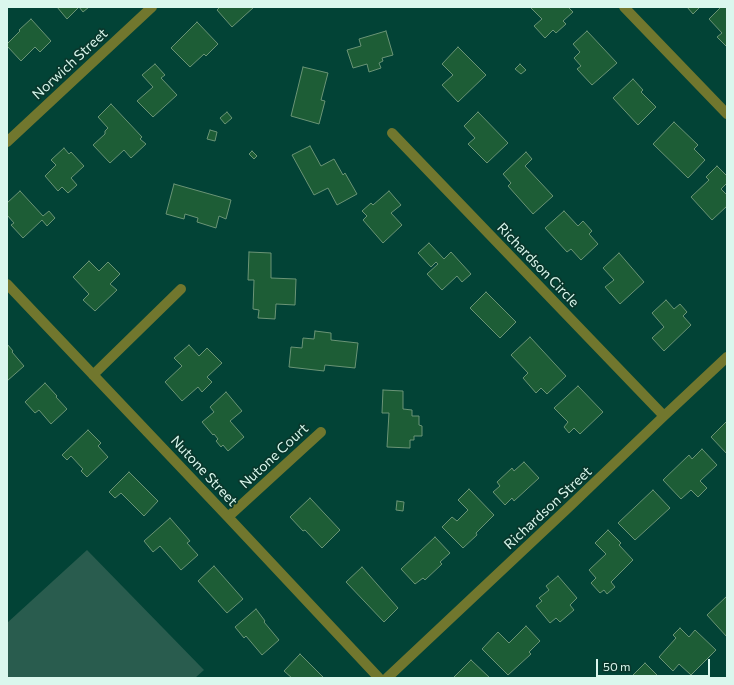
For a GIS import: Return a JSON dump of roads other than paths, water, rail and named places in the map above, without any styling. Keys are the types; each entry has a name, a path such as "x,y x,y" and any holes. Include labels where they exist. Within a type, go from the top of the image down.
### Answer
{"street":[{"name":"Norwich Street","path":"7,142 152,7"},
{"path":"624,7 727,114"},
{"name":"Richardson Circle","path":"392,133 664,416"},
{"name":"Nutone Street","path":"7,284 379,678"},
{"path":"93,375 181,289"},
{"name":"Richardson Street","path":"387,678 727,357"},
{"name":"Nutone Court","path":"228,517 320,432"}]}
